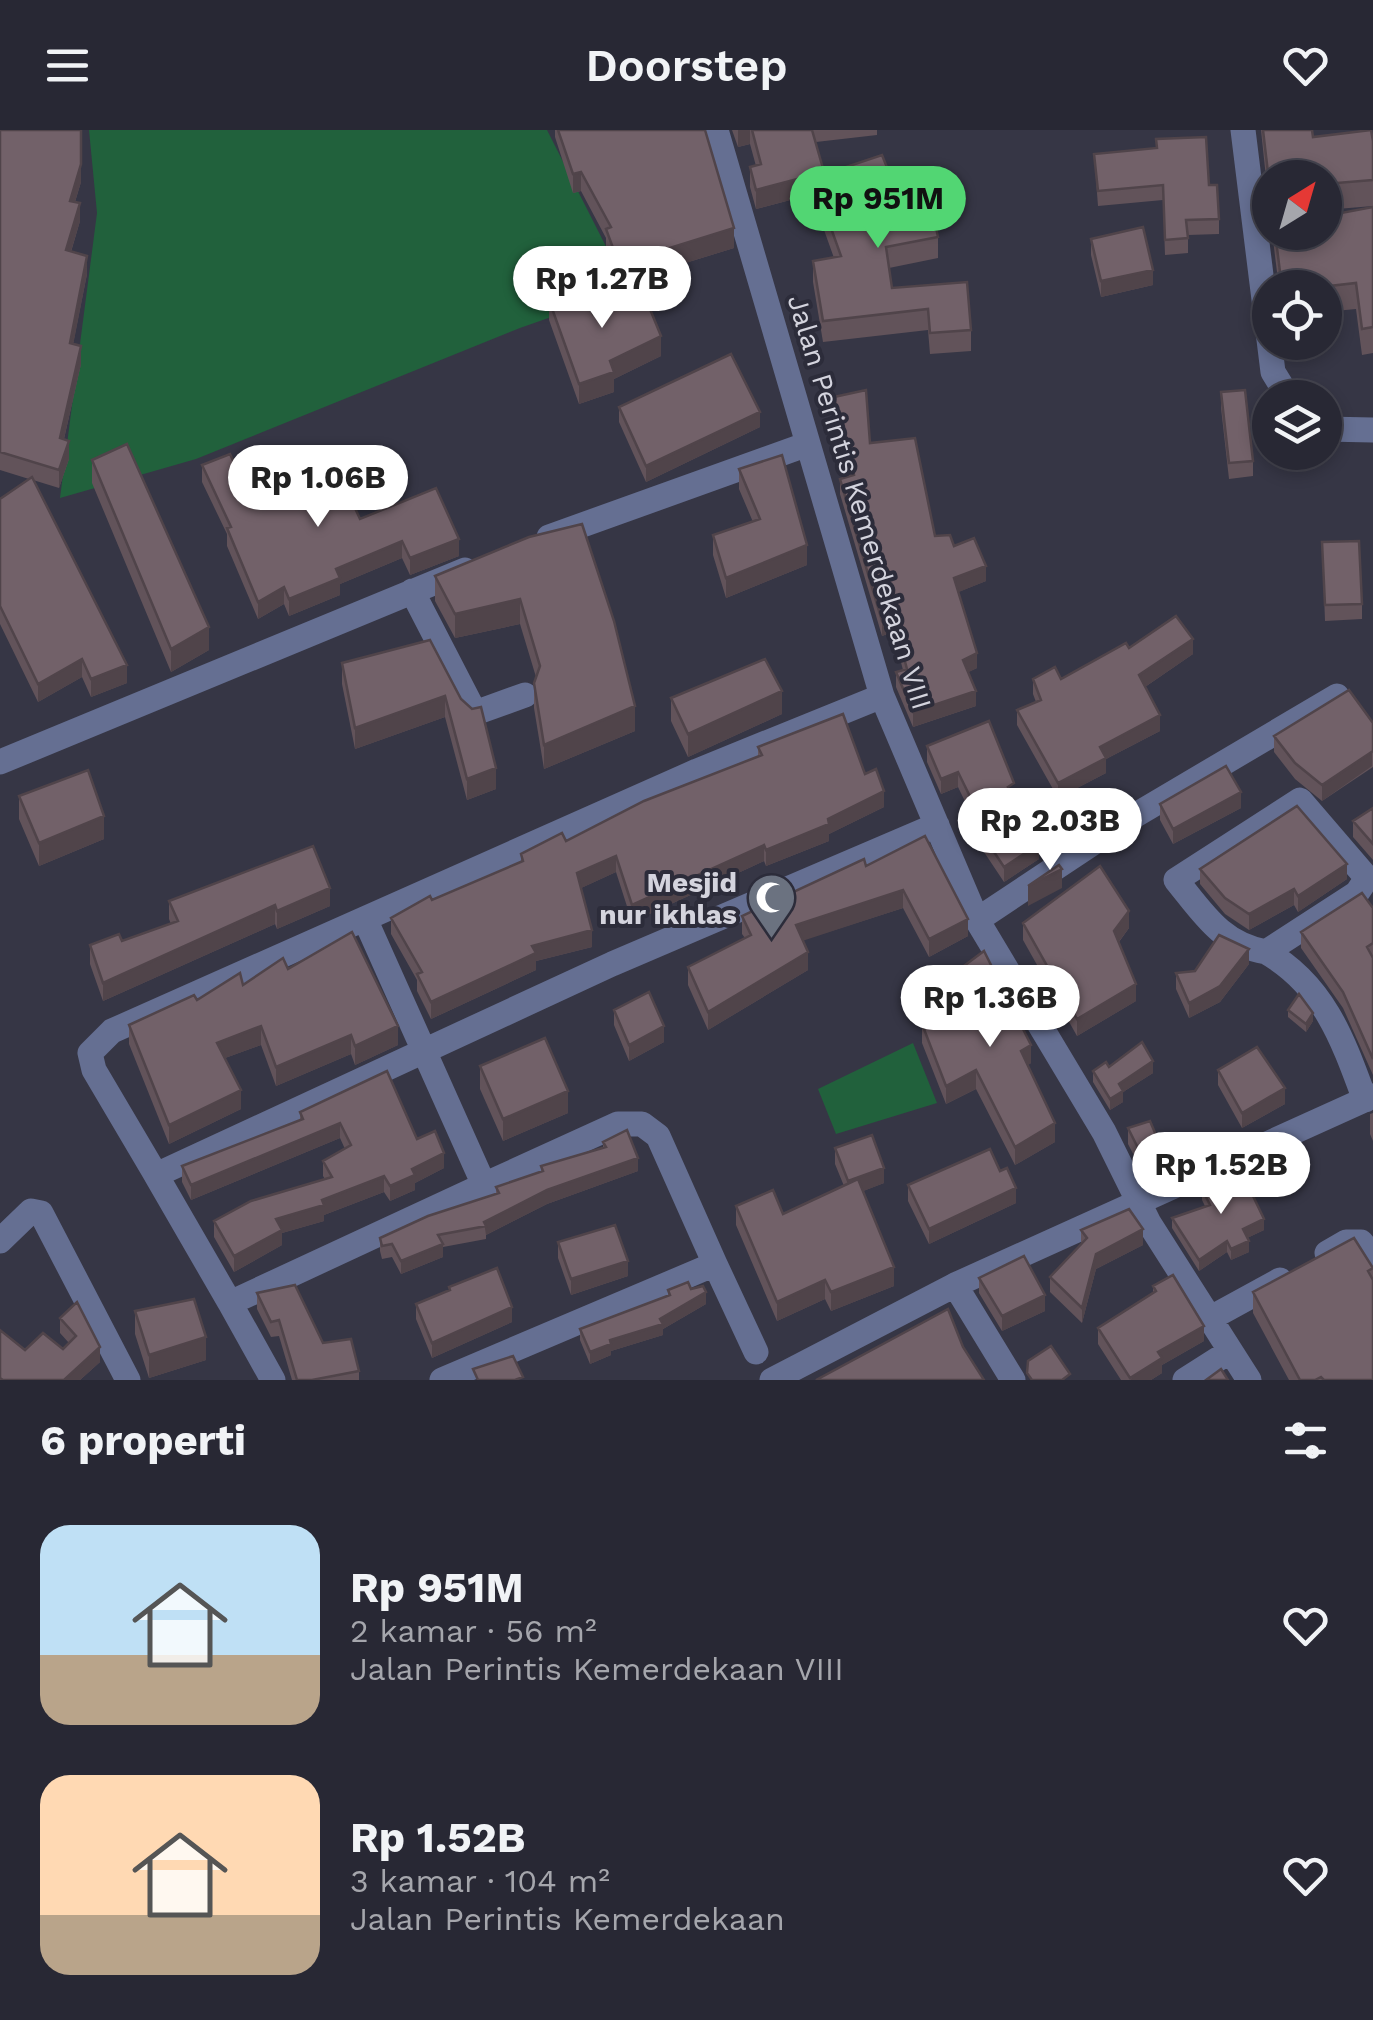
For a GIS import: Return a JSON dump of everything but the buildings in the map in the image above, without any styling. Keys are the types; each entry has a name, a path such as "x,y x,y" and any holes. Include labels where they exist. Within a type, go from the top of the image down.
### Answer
{"street":[{"name":"Jalan Perintis Kemerdekaan VIII","path":"716,130 882,696 977,920 1104,1132 1138,1200 1248,1380"},
{"path":"1242,130 1252,181"},
{"path":"1263,250 1273,372 1278,380"},
{"path":"1342,429 1373,430"},
{"path":"530,544 808,444"},
{"path":"0,762 496,558"},
{"path":"412,592 475,713 524,694"},
{"path":"273,1380 94,1070 90,1054 100,1039 696,771 882,696"},
{"path":"977,920 1130,819 1337,696"},
{"path":"772,1380 954,1286 1369,1098 1332,1016 1298,974 1266,952 1231,942 1176,880 1300,800 1362,872 1365,885 1266,952"},
{"path":"156,1175 427,1053 612,964 937,825"},
{"path":"365,919 484,1186"},
{"path":"230,1303 618,1124 642,1124 658,1136 756,1352"},
{"path":"0,1241 31,1210 41,1213 128,1380"},
{"path":"1209,1320 1346,1242 1361,1242 1373,1256"},
{"path":"442,1380 715,1264"},
{"path":"954,1286 1013,1380"},
{"path":"1184,1380 1229,1352"}],"green space":[{"path":"89,130 547,130 628,290 520,328 196,459 60,498 97,213"},
{"path":"913,1043 937,1103 836,1134 818,1089"}],"place":[{"name":"Mesjid nur ikhlas","path":"772,940"}]}
